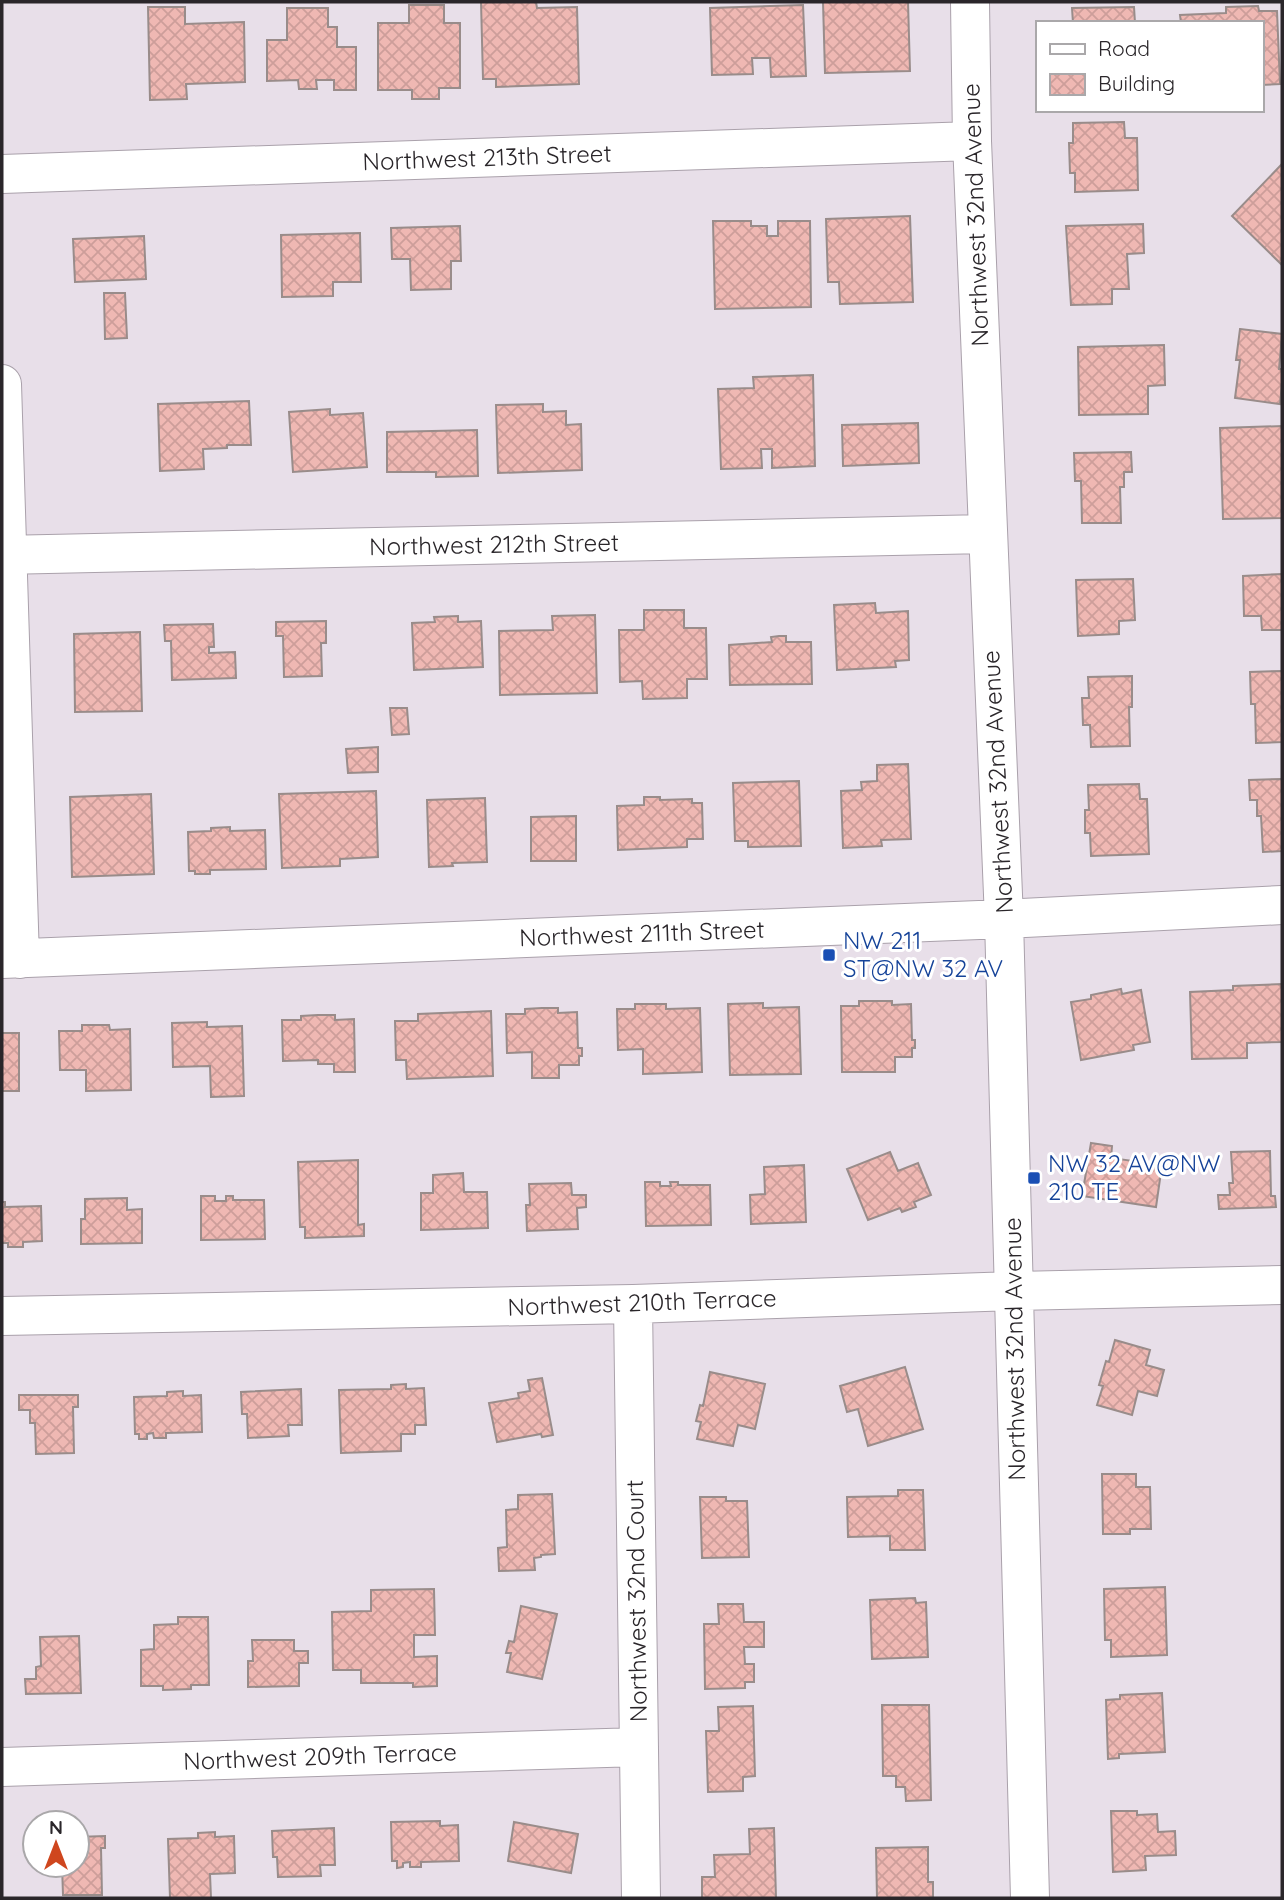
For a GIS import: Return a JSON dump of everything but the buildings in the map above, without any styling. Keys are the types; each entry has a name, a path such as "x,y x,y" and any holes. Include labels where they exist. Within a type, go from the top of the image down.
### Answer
{"street":[{"name":"Northwest 32nd Avenue","path":"970,2 972,141 1004,919 1030,1898"},
{"name":"Northwest 213th Street","path":"2,174 972,141"},
{"path":"2,384 11,959"},
{"name":"Northwest 212th Street","path":"5,555 987,534"},
{"name":"Northwest 211th Street","path":"11,959 1004,919 1282,905"},
{"name":"Northwest 210th Terrace","path":"2,1316 633,1304 1282,1285"},
{"name":"Northwest 32nd Court","path":"633,1304 641,1898"},
{"name":"Northwest 209th Terrace","path":"2,1767 639,1747"}],"place":[{"name":"NW 211 ST@NW 32 AV","path":"829,955"},
{"name":"NW 32 AV@NW 210 TE","path":"1034,1178"}]}
